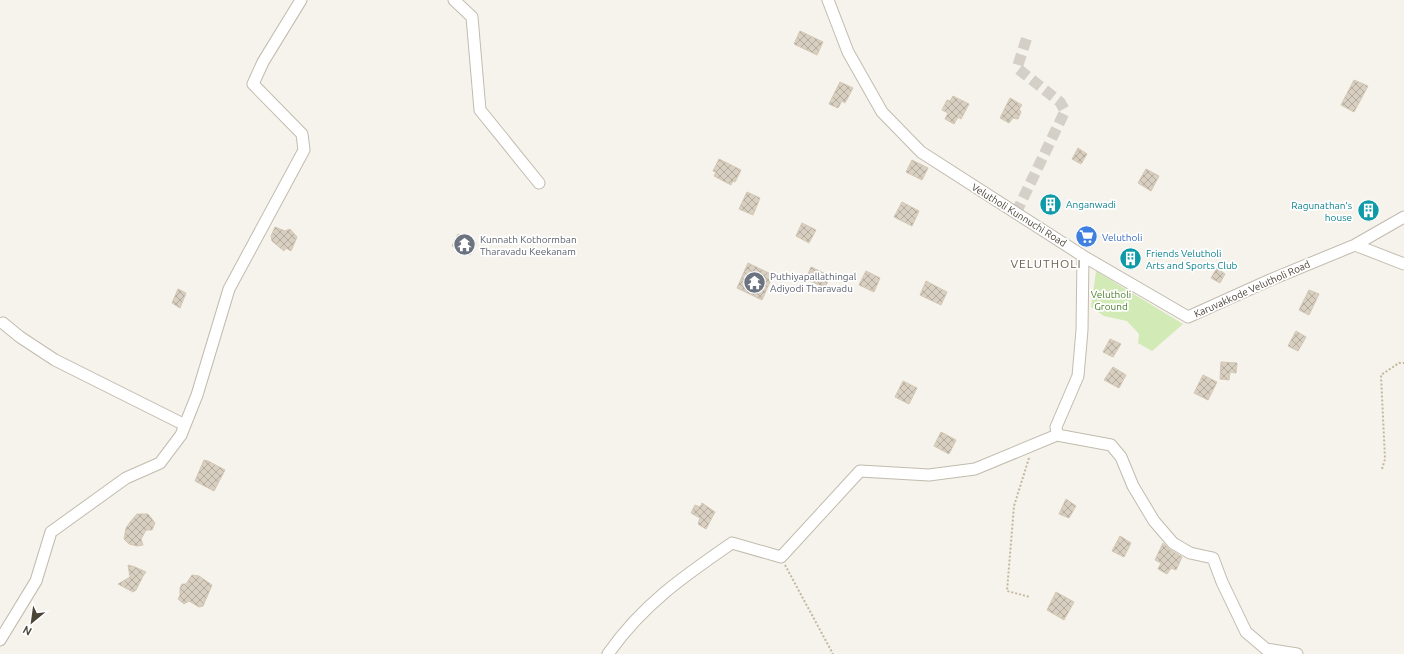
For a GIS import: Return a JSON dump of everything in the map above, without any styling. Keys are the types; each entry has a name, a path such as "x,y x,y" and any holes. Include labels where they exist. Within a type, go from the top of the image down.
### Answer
{"street":[{"path":"0,640 36,581 52,532 126,478 160,463 181,435 197,395 229,289 304,150 302,134 253,84 263,62 301,0"},
{"path":"454,0 472,17 480,110 539,183"},
{"name":"Velutholi Kunnuchi Road","path":"828,0 848,52 882,112 921,152 1083,256"},
{"name":"Karuvakkode Velutholi Road","path":"1083,256 1188,317 1263,283 1355,245 1404,217"},
{"path":"1355,245 1404,264"},
{"path":"1057,435 1056,427 1078,376 1082,330 1083,256"},
{"path":"3,323 20,338 55,360 185,425"},
{"path":"608,654 614,644 648,606 688,573 732,543 781,557 860,471 929,475 975,469 1057,435 1112,445 1121,457 1133,486 1154,521 1173,544 1190,553 1213,558 1222,582 1246,632 1266,649 1297,654"}],"path":[{"path":"1382,469 1385,459 1381,375 1399,363 1404,363"},
{"path":"1030,597 1007,591 1014,506 1032,446"},
{"path":"781,557 833,654"}],"green space":[{"name":"Velutholi Ground","path":"1096,271 1183,324 1152,351 1138,343 1139,334 1127,321 1104,316 1091,307"}],"building":[{"path":"800,31 823,42 817,55 794,44"},
{"path":"1354,80 1368,86 1354,112 1341,105"},
{"path":"840,82 853,88 845,103 842,101 838,108 829,104"},
{"path":"953,96 969,104 961,119 958,117 954,124 945,119 948,113 942,110 947,100 950,101"},
{"path":"1010,98 1022,105 1019,109 1021,112 1018,119 1013,118 1009,123 1000,118"},
{"path":"1078,148 1087,154 1081,164 1072,159"},
{"path":"719,159 741,170 735,182 733,181 731,185 714,176 716,172 713,171"},
{"path":"912,160 928,168 922,180 906,172"},
{"path":"1146,169 1159,176 1151,191 1138,183"},
{"path":"747,192 760,198 753,215 739,209"},
{"path":"902,202 919,211 912,226 894,217"},
{"name":"Ragunathan's house","path":"1366,202 1377,207 1370,221 1359,216"},
{"path":"802,223 816,230 809,243 796,236"},
{"path":"275,227 285,231 290,229 297,237 291,251 286,248 284,251 272,241 271,236"},
{"name":"Kunnath Kothormban Tharavadu Keekanam","path":"458,234 476,243 470,255 452,246"},
{"name":"Puthiyapallathingal Adiyodi Tharavadu","path":"748,263 773,275 762,300 737,288"},
{"path":"811,267 830,276 825,288 806,279"},
{"path":"1217,268 1225,274 1220,283 1211,278"},
{"path":"866,271 880,278 874,292 859,285"},
{"path":"926,281 947,292 941,305 920,295"},
{"path":"178,289 186,293 180,308 172,303"},
{"path":"1309,290 1319,294 1309,315 1299,310"},
{"path":"1296,331 1306,337 1298,351 1288,346"},
{"path":"1110,339 1121,344 1113,357 1103,352"},
{"path":"1221,362 1237,363 1236,373 1230,372 1229,380 1220,379"},
{"path":"1113,367 1126,375 1119,388 1104,380"},
{"path":"1203,375 1217,382 1208,400 1194,393"},
{"path":"903,381 917,388 909,404 895,397"},
{"path":"941,432 956,440 949,454 934,446"},
{"path":"204,460 225,470 214,491 195,481"},
{"path":"1066,499 1076,506 1069,518 1059,514"},
{"path":"702,503 715,512 706,529 698,524 700,518 691,513 695,505 700,507"},
{"path":"137,514 148,514 155,523 152,530 146,530 141,539 143,545 137,546 129,544 124,539 126,528"},
{"path":"1120,536 1131,543 1124,557 1112,551"},
{"path":"1163,543 1169,549 1182,557 1176,570 1171,568 1167,574 1158,569 1161,563 1155,560"},
{"path":"128,565 146,572 136,590 133,592 118,584 130,577"},
{"path":"192,575 199,576 212,585 203,606 199,607 189,601 184,604 178,599 182,584 186,584"},
{"path":"1056,592 1074,602 1064,620 1047,610"}],"tunnel":[{"path":"1016,213 1065,111 1060,102 1017,68 1028,34"}],"place":[{"name":"Anganwadi","path":"1050,204"},
{"name":"Ragunathan's house","path":"1368,211"},
{"name":"Velutholi","path":"1086,237"},
{"name":"Kunnath Kothormban Tharavadu Keekanam","path":"464,245"},
{"name":"Friends Velutholi Arts and Sports Club","path":"1130,259"},
{"name":"Puthiyapallathingal Adiyodi Tharavadu","path":"755,282"}],"district":[{"name":"VELUTHOLI","path":"1046,263"}]}
